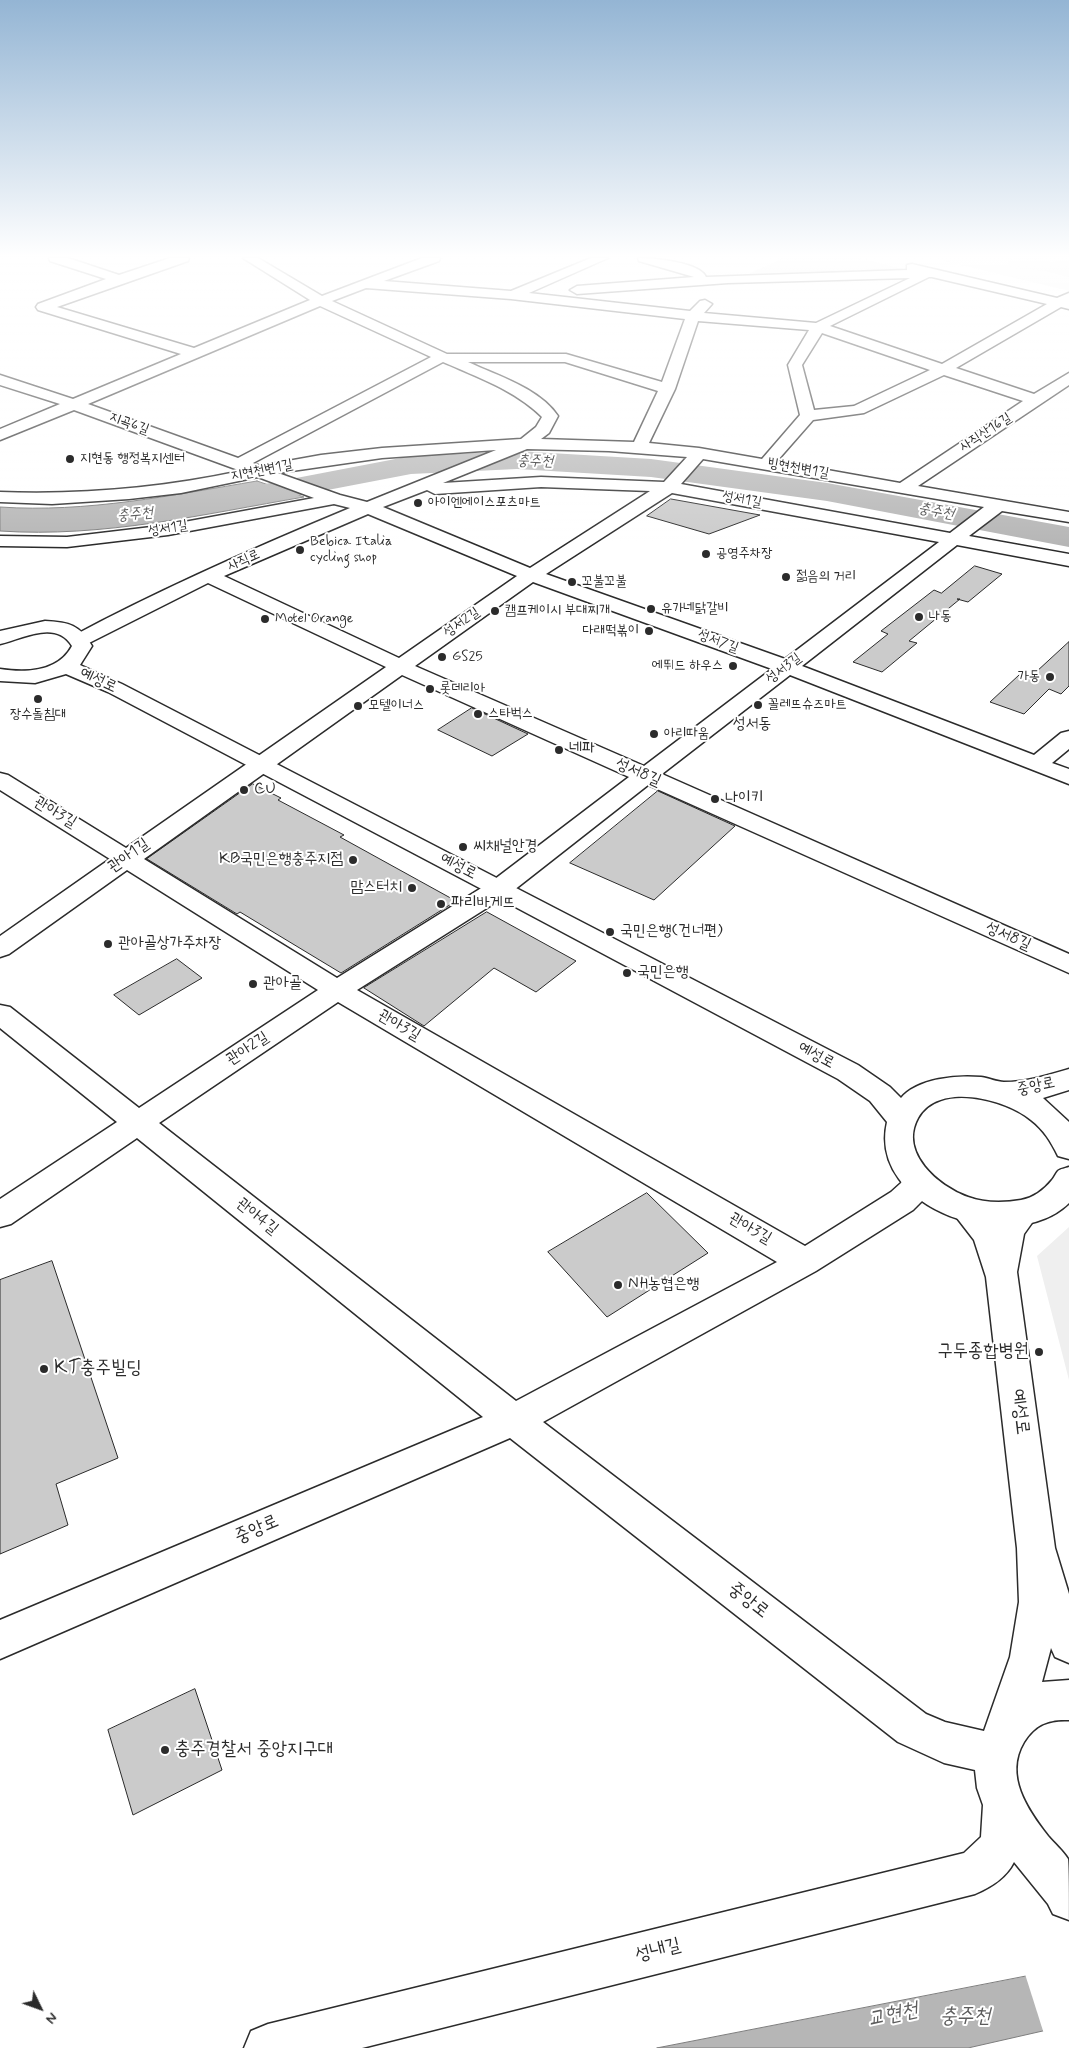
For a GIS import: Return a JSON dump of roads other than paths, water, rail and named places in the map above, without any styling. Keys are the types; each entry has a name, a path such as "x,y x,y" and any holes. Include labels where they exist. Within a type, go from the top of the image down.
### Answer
{"street":[{"path":"0,435 190,354"},
{"path":"430,354 500,382 535,401 550,416 543,430 525,444"},
{"path":"640,446 668,389 680,354"},
{"path":"801,354 794,365 808,416"},
{"path":"895,354 1035,400"},
{"path":"767,463 808,416 858,410 942,370 972,354"},
{"path":"239,464 440,358 566,358 668,389"},
{"name":"지곡6길","path":"0,380 74,404 334,499"},
{"name":"사직산16길","path":"903,488 1035,400 1067,382"},
{"name":"빙현천변1길","path":"525,444 640,446 699,453 767,463 1069,517"},
{"name":"지현천변1길","path":"0,497 48,500 126,495 206,483 258,471 335,458 434,447 525,444"},
{"name":"사직로","path":"80,640 209,576 367,507 525,444"},
{"name":"성서2길","path":"259,765 531,575 669,487 699,453"},
{"name":"성서1길","path":"411,490 541,482 669,487 1069,560"},
{"name":"성서1길","path":"0,541 67,542 168,530 334,499"},
{"name":"성서7길","path":"334,499 367,507 531,575 787,667 1069,777"},
{"name":"성서3길","path":"500,888 998,505"},
{"name":"성서8길","path":"209,576 401,666 1069,964"},
{"path":"0,620 30,628"},
{"path":"0,638 30,628 42,627 66,630 80,640 82,646 80,653 66,666 37,676 2,676"},
{"name":"예성로","path":"66,666 115,688 848,1072 898,1092 928,1094"},
{"path":"1038,764 1069,738"},
{"name":"관아1길","path":"0,948 259,765"},
{"name":"관아3길","path":"0,780 127,857 337,990 806,1262"},
{"name":"관아2길","path":"0,1215 337,990 500,888"},
{"name":"관아4길","path":"0,1014 514,1420"},
{"name":"예성로","path":"848,1072 880,1094 902,1119"},
{"name":"중앙로","path":"1003,1092 1032,1090 1069,1080"},
{"name":"중앙로","path":"1050,1119 1054,1098 1069,1080"},
{"path":"1066,1189 1040,1208 1023,1213 995,1214 966,1209 918,1192 899,1148 899,1133 902,1119 913,1105 928,1094 963,1086 1003,1092 1028,1103 1050,1119 1065,1138 1069,1148"},
{"name":"중앙로","path":"0,1640 514,1420 806,1262 918,1192"},
{"name":"예성로","path":"966,1209 985,1228 995,1250 1002,1277 1036,1548 1038,1609 1032,1650 1020,1691 1000,1744"},
{"name":"예성로","path":"1002,1277 1006,1240 1012,1225 1023,1213"},
{"name":"중앙로","path":"514,1420 912,1728 944,1742 1000,1744"},
{"name":"예성로","path":"1036,1548 1053,1605 1069,1643"},
{"path":"1066,1893 1016,1832 1003,1807 996,1781 1000,1744 1018,1715 1037,1704 1060,1699 1069,1700"},
{"name":"성내길","path":"268,2048 975,1872 995,1856 1004,1834 1003,1807"}],"water":[{"path":"257,481 304,497 115,528 39,532 0,531 0,507 65,507 129,502"},
{"name":"충주천","path":"1069,1968 1069,2025 968,2048 657,2048"}],"waterway":[{"name":"충주천","path":"213,503 411,465 517,460 651,468 827,492 1069,537"}],"place":[{"name":"지현동 행정복지센터","path":"70,459"},
{"name":"아이엔에이스포츠마트","path":"418,503"},
{"name":"Bebica Italia cycling shop","path":"300,550"},
{"name":"공영주차장","path":"706,554"},
{"name":"젊음의 거리","path":"786,577"},
{"name":"꼬불꼬불","path":"572,582"},
{"name":"유가네닭갈비","path":"651,609"},
{"name":"캠프케이시 부대찌개","path":"495,611"},
{"name":"나동","path":"919,617"},
{"name":"Motel Orange","path":"265,619"},
{"name":"다래떡볶이","path":"649,631"},
{"name":"GS25","path":"442,657"},
{"name":"에뛰드 하우스","path":"733,666"},
{"name":"가동","path":"1050,677"},
{"name":"롯데리아","path":"430,689"},
{"name":"장수돌침대","path":"38,699"},
{"name":"꼴레뜨슈즈마트","path":"758,705"},
{"name":"모텔이너스","path":"358,706"},
{"name":"스타벅스","path":"478,714"},
{"name":"아리따움","path":"654,734"},
{"name":"네파","path":"559,750"},
{"name":"CU","path":"244,790"},
{"name":"나이키","path":"715,799"},
{"name":"씨채널안경","path":"463,847"},
{"name":"KB국민은행충주지점","path":"353,860"},
{"name":"맘스터치","path":"412,888"},
{"name":"파리바게뜨","path":"441,904"},
{"name":"국민은행(건너편)","path":"610,932"},
{"name":"관아골상가주차장","path":"108,944"},
{"name":"국민은행","path":"627,973"},
{"name":"관아골","path":"253,984"},
{"name":"NH농협은행","path":"618,1285"},
{"name":"구두종합병원","path":"1039,1352"},
{"name":"KT충주빌딩","path":"44,1369"},
{"name":"충주경찰서 중앙지구대","path":"165,1750"}],"district":[{"name":"성서동","path":"752,725"}],"water label":[{"name":"교현천","path":"893,2016"}]}
